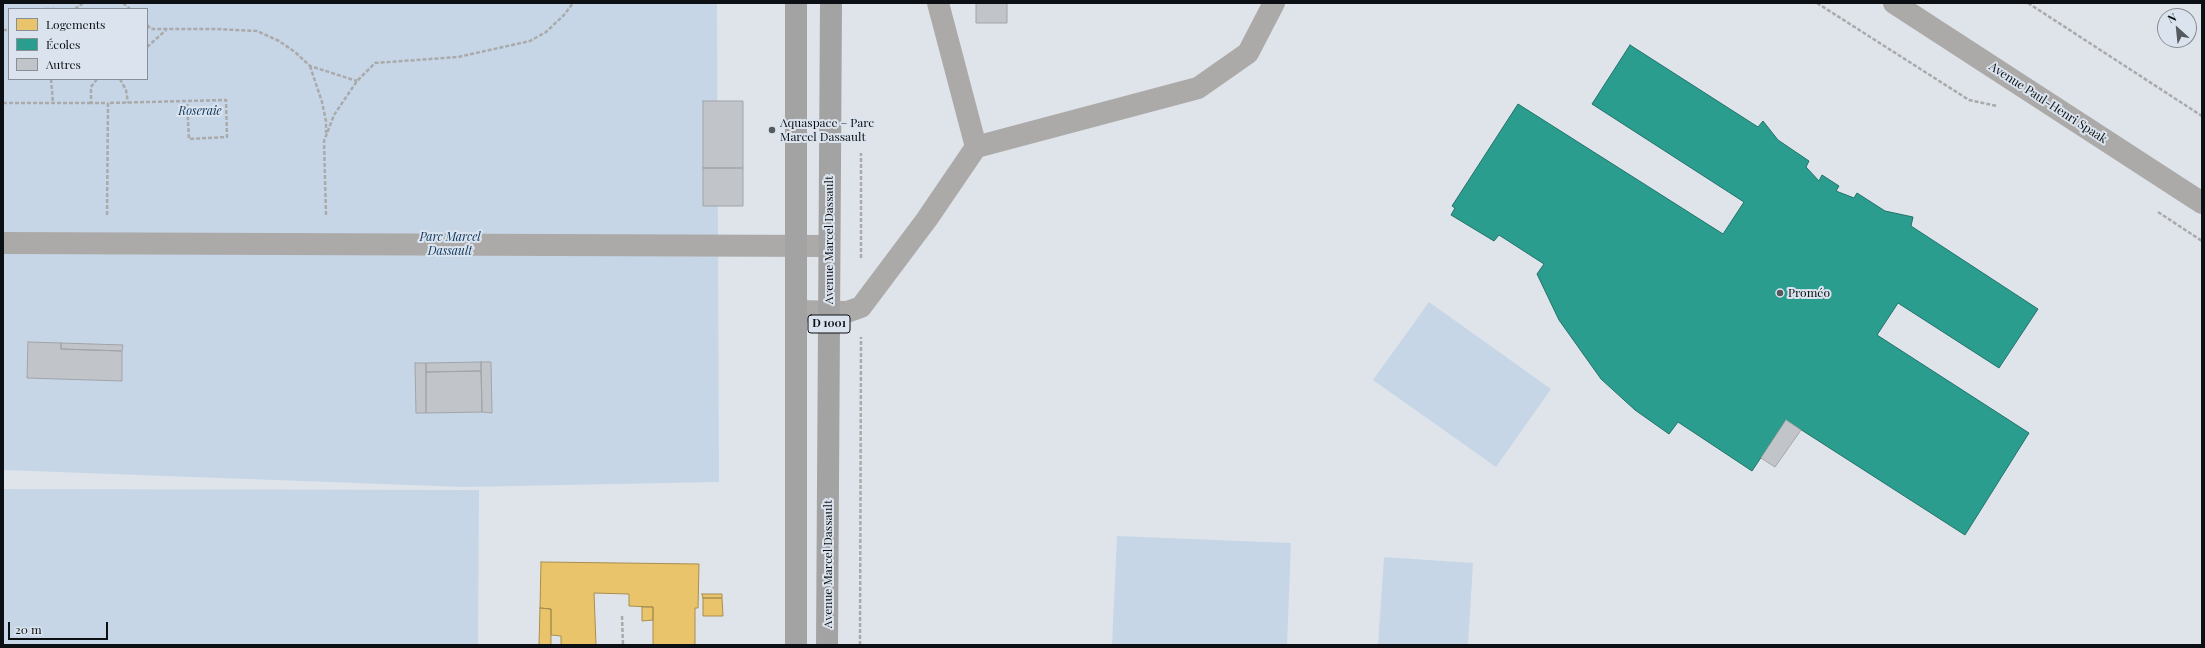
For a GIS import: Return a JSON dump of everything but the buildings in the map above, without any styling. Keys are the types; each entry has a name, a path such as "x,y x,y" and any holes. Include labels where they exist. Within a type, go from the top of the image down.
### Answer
{"main road":[{"name":"D 1001","path":"796,3 796,645"},
{"name":"Avenue Marcel Dassault","path":"827,645 831,3"}],"street":[{"path":"938,3 976,147"},
{"path":"796,311 847,312 861,307 927,219 976,147 1198,88 1248,53 1274,3"},
{"name":"Avenue Paul-Henri Spaak","path":"1894,3 2202,203"},
{"path":"3,243 830,246"}],"path":[{"path":"327,245 324,141 334,115 357,81 376,63 458,57 530,41 546,32 564,15 573,3"},
{"path":"1817,3 1969,100 2003,107"},
{"path":"2028,3 2202,116"},
{"path":"148,26 151,29 167,30 215,29 257,31 290,48 310,66 357,81"},
{"path":"148,46 167,30"},
{"path":"310,66 322,102 326,121 326,135"},
{"path":"51,80 53,103"},
{"path":"91,103 91,86 96,80"},
{"path":"121,80 126,90 128,103"},
{"path":"3,103 128,103 226,100 227,137 189,139 187,102"},
{"path":"107,244 108,103"},
{"path":"2156,210 2202,241"},
{"path":"622,616 623,645"}],"green space":[{"name":"Parc Marcel Dassault","path":"3,3 717,3 719,482 463,487 3,470"},
{"path":"1429,302 1551,389 1496,467 1373,380"},
{"path":"3,489 479,490 478,645 3,645"},
{"path":"1117,536 1291,543 1287,645 1112,645"},
{"path":"1384,557 1473,563 1468,645 1378,645"}],"place":[{"name":"Aquaspace – Parc Marcel Dassault","path":"772,130"},
{"name":"Proméo","path":"1780,293"}],"park label":[{"name":"Roseraie","path":"200,111"}]}
